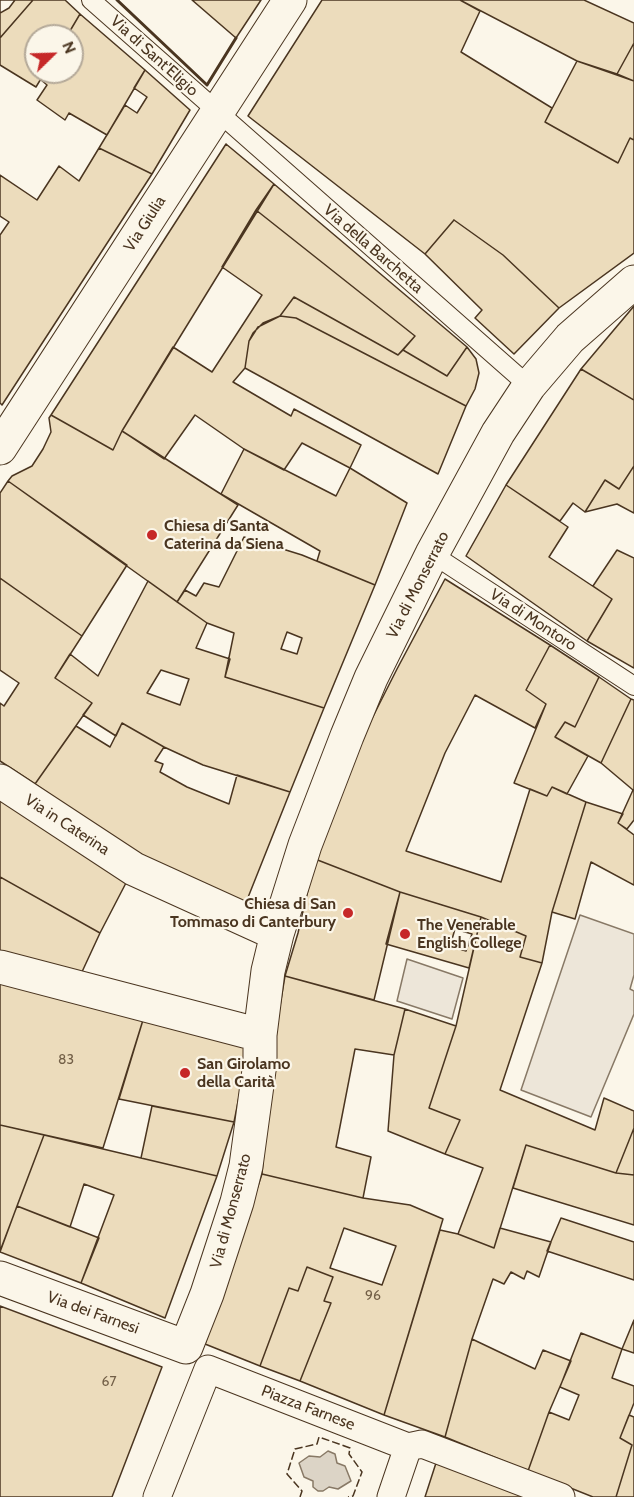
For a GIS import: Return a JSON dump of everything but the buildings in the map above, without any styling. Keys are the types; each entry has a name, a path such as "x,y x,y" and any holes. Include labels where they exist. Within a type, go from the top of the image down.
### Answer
{"street":[{"name":"Via Giulia","path":"0,448 290,0"},
{"name":"Via di Monserrato","path":"197,1358 207,1294 237,1202 246,1166 260,1063 260,1035 268,970 305,844 335,764 371,678 432,554 498,433 529,386 570,338 634,282"},
{"name":"Via in Caterina","path":"0,780 134,869 277,934"},
{"path":"0,968 260,1035"},
{"name":"Via dei Farnesi","path":"0,1278 197,1358"},
{"path":"157,1497 197,1358"},
{"name":"Piazza Farnese","path":"197,1358 408,1447 422,1444 561,1497"},
{"path":"391,1497 408,1447"}],"lane":[{"name":"Via di Sant'Eligio","path":"91,0 217,112"},
{"name":"Via della Barchetta","path":"217,112 529,386"},
{"name":"Via di Montoro","path":"432,554 634,686"}],"shaded area":[{"path":"580,915 634,934 634,975 630,989 634,991 634,1014 591,1117 521,1090"},
{"path":"407,959 463,978 452,1019 397,1001"},
{"path":"328,1451 335,1454 337,1463 345,1466 351,1481 338,1489 329,1487 318,1491 313,1487 313,1481 304,1477 299,1463 309,1456 320,1457"}],"fence":[{"path":"300,1497 302,1491 287,1474 295,1449 317,1444 319,1437 350,1448 349,1454 362,1472 353,1496 348,1497"}],"wall":[{"path":"117,0 207,85 236,38"}],"place":[{"name":"Chiesa di Santa Caterina da Siena","path":"152,535"},
{"name":"Chiesa di San Tommaso di Canterbury","path":"348,913"},
{"name":"The Venerable English College","path":"405,934"},
{"name":"San Girolamo della Carità","path":"185,1073"}]}
